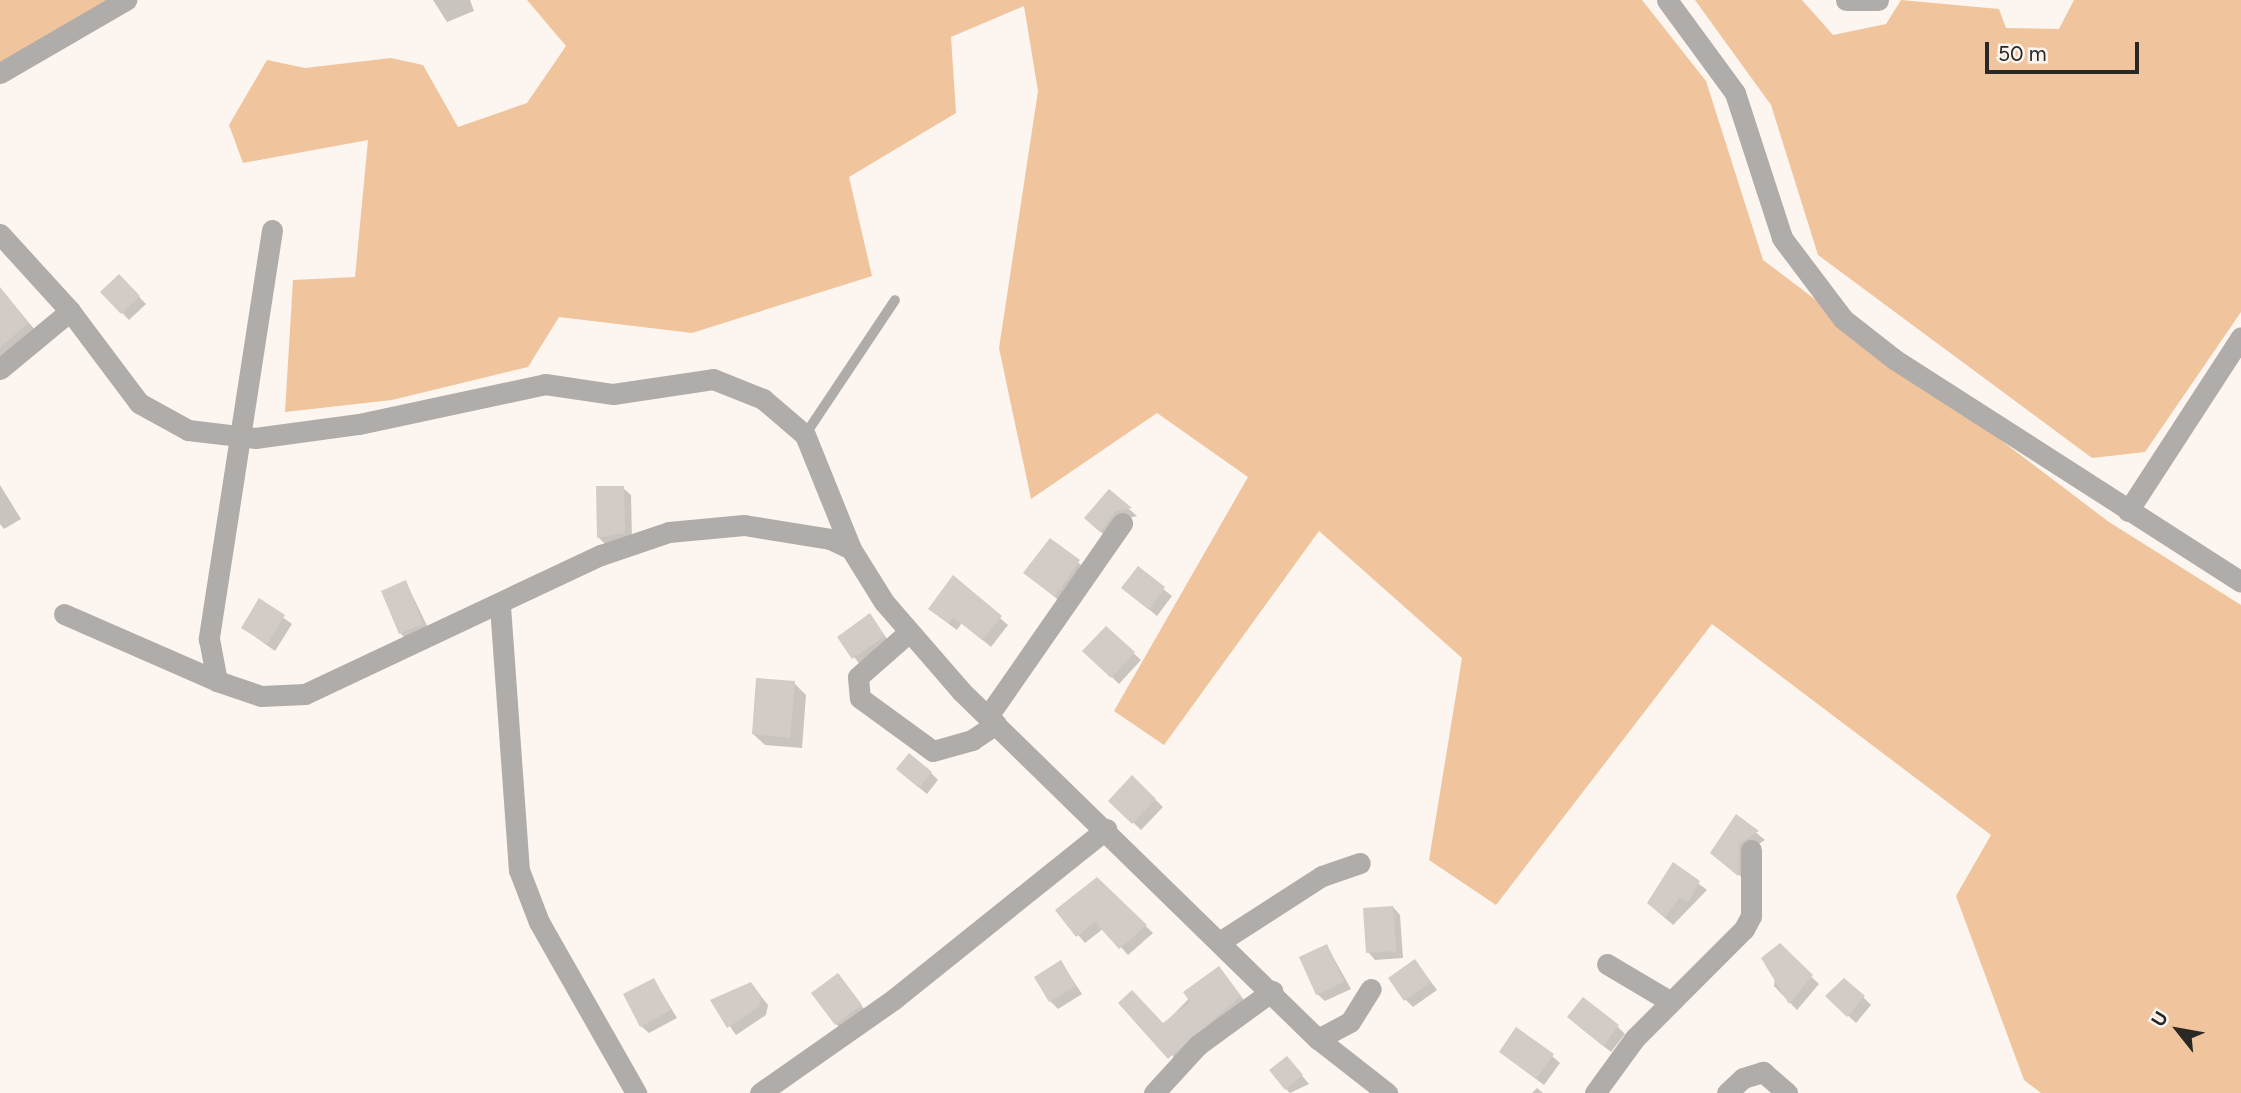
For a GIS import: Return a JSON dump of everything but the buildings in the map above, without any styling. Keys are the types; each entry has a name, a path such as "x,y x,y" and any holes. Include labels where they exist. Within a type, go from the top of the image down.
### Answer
{"street":[{"path":"0,73 126,0"},
{"path":"1667,0 1735,93 1782,238 1843,319 2128,511 2241,582"},
{"path":"1846,0 1878,0"},
{"path":"217,681 209,639 272,230"},
{"path":"0,234 70,311 153,416 188,430 239,438 359,424 533,385 613,394 713,379 763,399 805,435 851,549 909,632 992,720 1222,941 1318,1039 1387,1093"},
{"path":"0,369 70,311"},
{"path":"2128,511 2241,337"},
{"path":"909,632 858,677 860,698 933,751 972,740 992,720 1122,523"},
{"path":"64,614 217,681 261,696 305,694 500,606 601,555 715,524 781,529 851,549"},
{"path":"500,606 519,870 539,922 636,1093"},
{"path":"760,1093 894,999 1107,830"},
{"path":"1595,1093 1671,1002 1751,916 1751,850"},
{"path":"1222,941 1298,890 1360,863"},
{"path":"1607,964 1671,1002"},
{"path":"1318,1039 1350,1022 1371,989"},
{"path":"1154,1093 1198,1045 1272,992"},
{"path":"1727,1093 1743,1078 1763,1072 1787,1093"}],"lane":[{"path":"805,435 895,300"}],"shaded area":[{"path":"0,0 122,0 0,62"},
{"path":"527,0 1642,0 1706,81 1763,260 2109,522 2241,605 2241,1093 2041,1093 2024,1080 1956,896 1991,835 1712,624 1496,905 1429,860 1462,658 1319,531 1164,745 1114,711 1248,477 1157,413 1031,499 999,348 1038,91 1024,6 951,37 956,113 849,177 872,276 692,333 559,317 528,367 392,400 285,412 293,280 355,277 368,140 243,163 229,125 267,60 305,68 391,58 423,65 458,127 527,103 566,46"},
{"path":"1695,0 1802,0 1833,35 1886,24 1901,0 1999,9 2006,28 2059,29 2074,0 2241,0 2241,312 2145,452 2092,458 1818,255 1771,105"}]}
